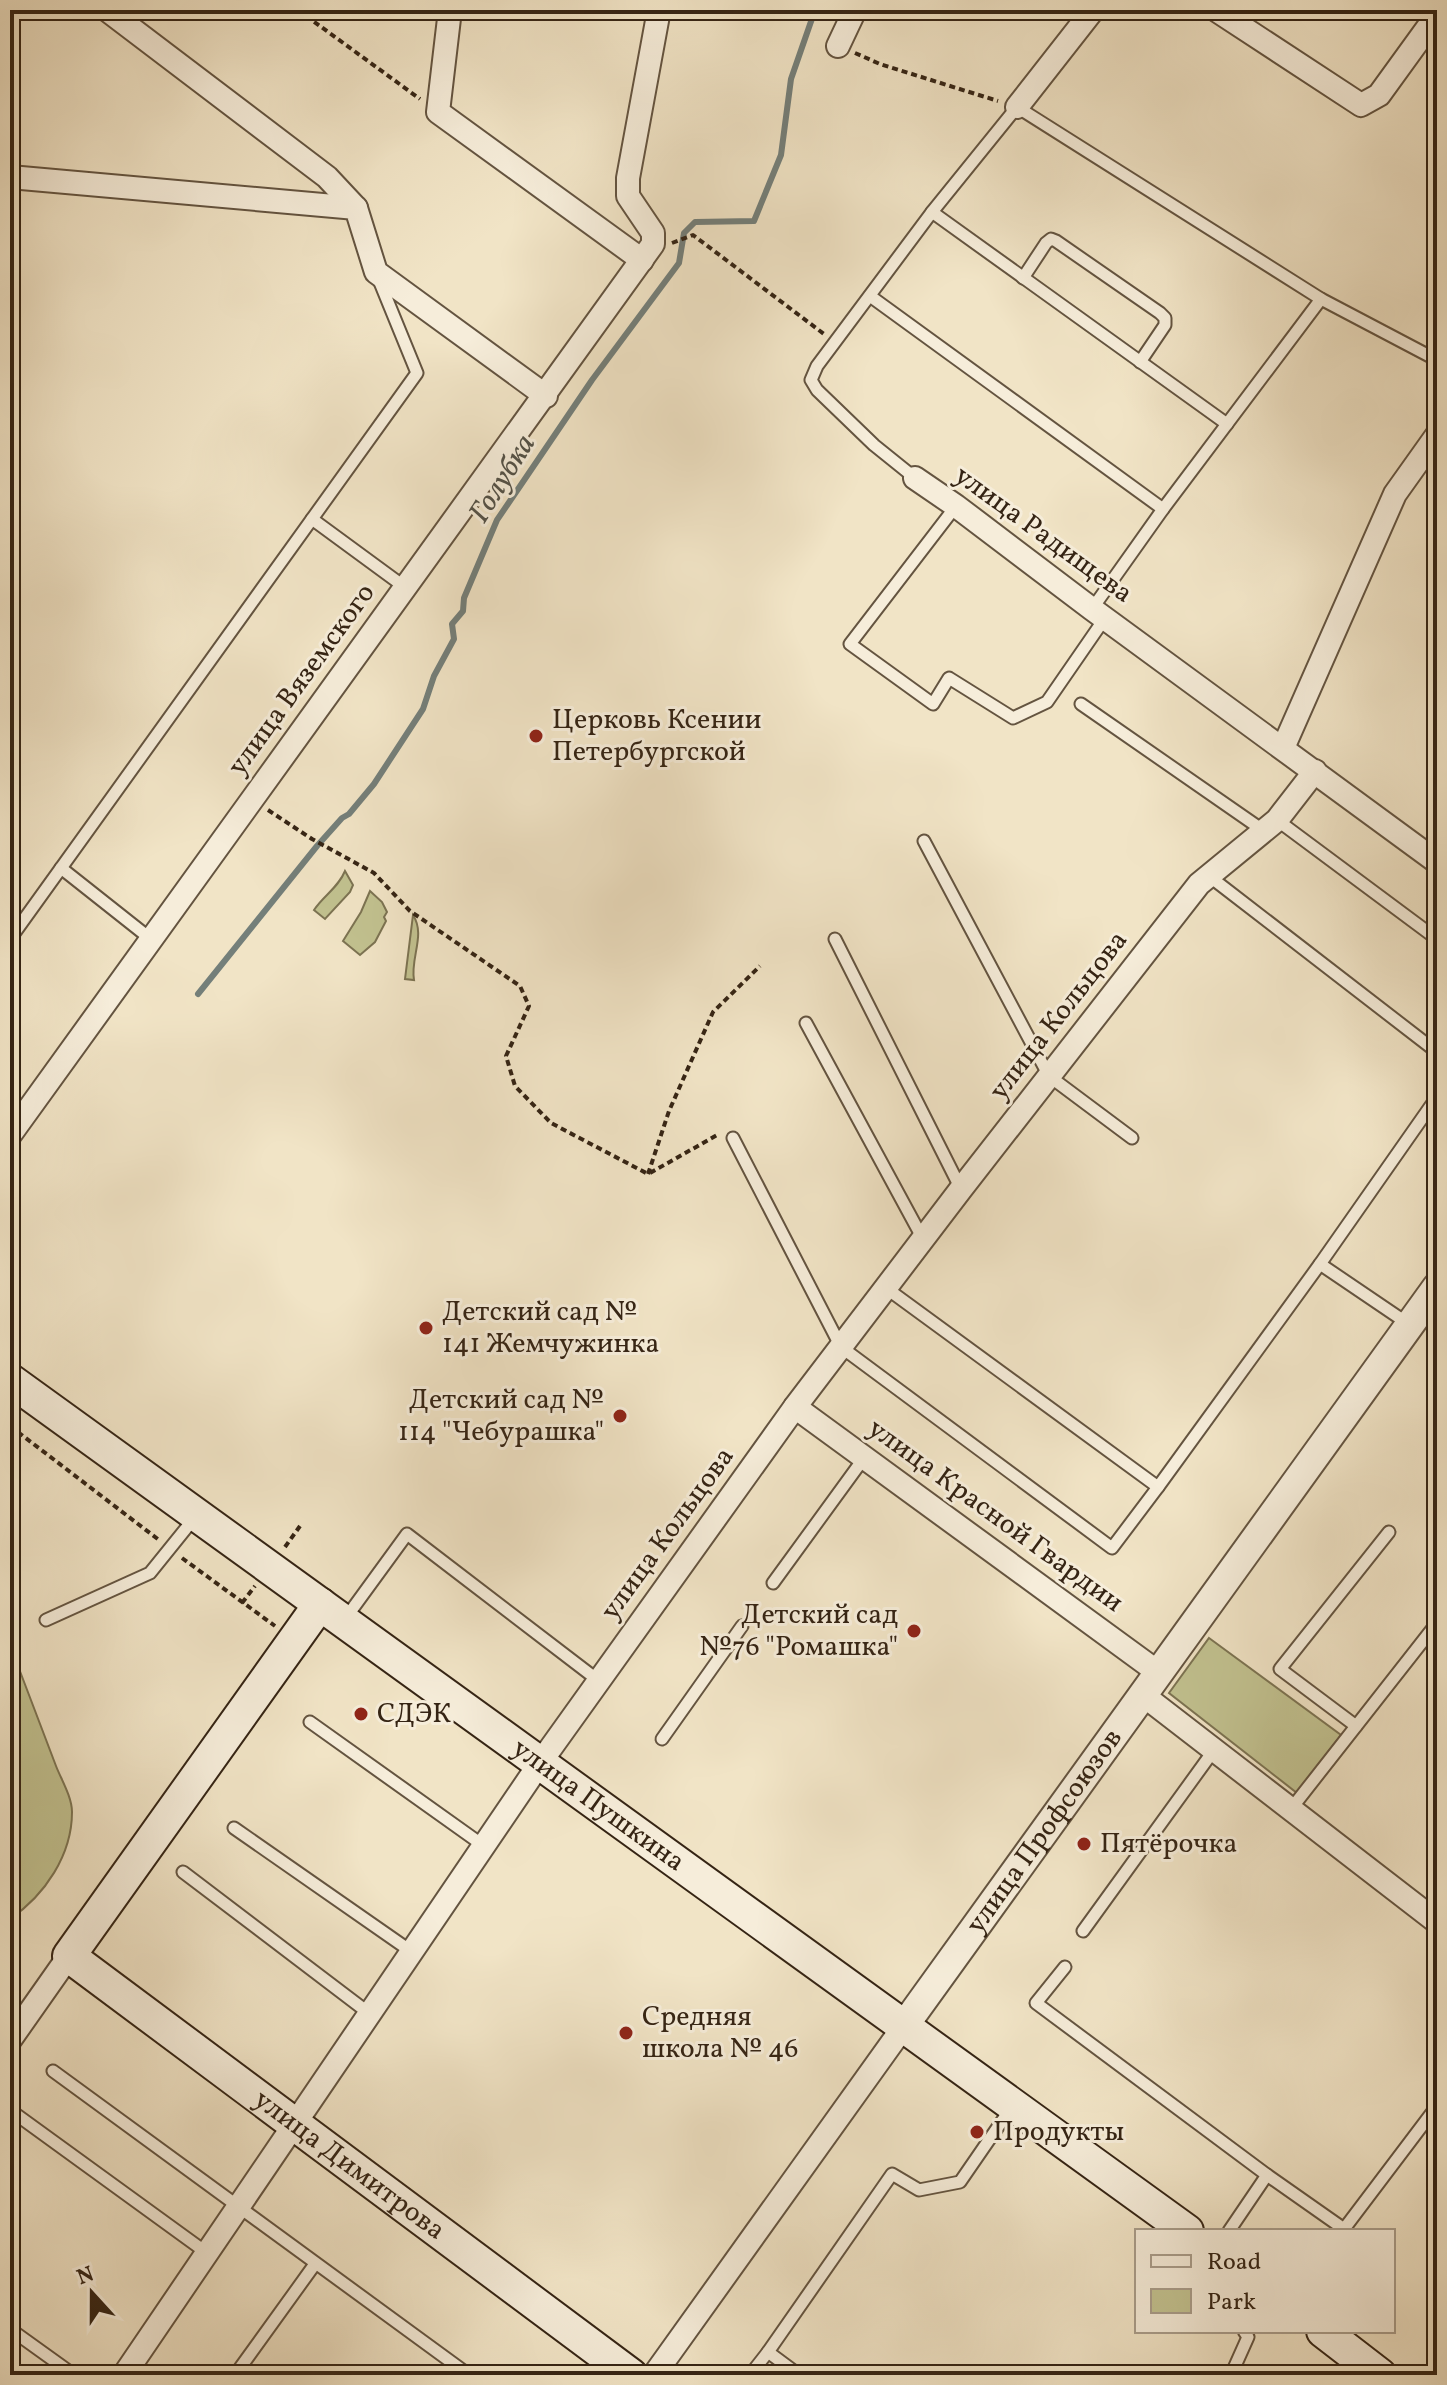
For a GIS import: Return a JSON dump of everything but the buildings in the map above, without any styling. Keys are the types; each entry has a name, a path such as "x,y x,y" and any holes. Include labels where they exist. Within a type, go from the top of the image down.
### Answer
{"main road":[{"name":"улица Пушкина","path":"10,1380 1184,2229"},
{"path":"69,1956 295,1641 332,1613"},
{"name":"улица Димитрова","path":"69,1956 631,2375"},
{"path":"1326,2333 1380,2375"}],"street":[{"path":"107,10 327,177 356,208 376,272 546,396"},
{"path":"450,10 438,112 642,260 653,244 653,233 628,196 628,178 659,10"},
{"path":"838,46 855,10"},
{"path":"1017,107 1093,10"},
{"path":"1216,10 1361,105 1379,95 1437,15"},
{"path":"10,177 356,208"},
{"name":"улица Вяземского","path":"10,1135 642,260"},
{"path":"1283,748 1395,494 1430,460 1437,435"},
{"name":"улица Радищева","path":"915,478 1437,862"},
{"name":"улица Кольцова","path":"124,2375 540,1763 795,1407 1199,884 1270,825 1315,771"},
{"name":"улица Профсоюзов","path":"654,2375 1436,1292"},
{"name":"улица Красной Гвардии","path":"795,1407 1151,1684 1214,1750 1437,1922"},
{"path":"10,2040 69,1956"}],"lane":[{"path":"835,343 932,212 1017,107 1321,299 1437,360"},
{"path":"932,212 1227,424"},
{"path":"1023,278 1051,239 1160,313 1165,318 1165,325 1140,362"},
{"path":"10,939 417,373 376,272"},
{"path":"870,296 1163,509"},
{"path":"956,506 850,644 933,704 949,678 1013,718 1047,702 1163,509 1321,299"},
{"name":"улица Радищева","path":"835,343 817,366 811,380 817,390 874,445 915,478"},
{"path":"312,519 406,588"},
{"path":"1081,704 1270,825 1437,939"},
{"path":"924,841 1049,1076 1132,1138"},
{"path":"61,868 152,940"},
{"path":"1209,876 1437,1052"},
{"path":"835,939 961,1189"},
{"path":"806,1023 923,1239"},
{"path":"732,1132 841,1347 1112,1548 1320,1264 1437,1097"},
{"path":"1320,1264 1410,1326"},
{"path":"886,1288 1158,1487"},
{"path":"773,1583 864,1458"},
{"path":"46,1620 150,1573 196,1515"},
{"path":"1356,1726 1280,1669 1389,1532"},
{"path":"332,1613 407,1534 599,1681"},
{"path":"1291,1809 1437,1623"},
{"path":"662,1739 742,1626"},
{"path":"310,1722 484,1846"},
{"path":"1083,1931 1214,1750"},
{"path":"234,1828 412,1952"},
{"path":"183,1872 370,2014"},
{"path":"1065,1967 1036,2003 1344,2229 1437,2106"},
{"path":"53,2071 469,2375"},
{"path":"750,2375 892,2174 919,2190 960,2182 1014,2105"},
{"path":"10,2110 207,2253"},
{"path":"1230,2229 1267,2175"},
{"path":"235,2375 315,2264"},
{"path":"10,2329 74,2375"},
{"path":"1231,2375 1248,2337 1245,2333"},
{"path":"768,2352 799,2375"}],"path":[{"path":"298,10 438,112"},
{"path":"838,46 880,64 1017,107"},
{"path":"677,240 693,235 835,343"},
{"path":"253,799 326,848 374,873 410,911 520,986 529,1006 506,1056 515,1086 551,1123 648,1174"},
{"path":"648,1174 669,1111 713,1012 760,966"},
{"path":"648,1174 732,1132"},
{"path":"10,1426 295,1641"}],"green space":[{"path":"345,871 353,885 325,919 314,910"},
{"path":"370,891 382,902 387,912 384,917 386,921 375,942 360,955 343,941"},
{"path":"413,915 418,930 414,980 405,979"},
{"path":"1209,1638 1341,1735 1297,1793 1169,1693"},
{"path":"10,1645 68,1794 72,1812 67,1843 54,1873 34,1898 10,1919"}],"waterway":[{"name":"Голубка","path":"198,994 317,846 374,784 423,709 434,676 454,639 452,624 463,611 464,598 497,520 592,380 679,263 684,233 695,222 754,221 781,155 791,79 815,10"}],"place":[{"name":"Церковь Ксении Петербургской","path":"536,736"},
{"name":"Детский сад № 141 Жемчужинка","path":"426,1328"},
{"name":"Детский сад № 114 \"Чебурашка\"","path":"620,1416"},
{"name":"Детский сад №76 \"Ромашка\"","path":"914,1631"},
{"name":"СДЭК","path":"361,1714"},
{"name":"Пятёрочка","path":"1084,1844"},
{"name":"Средняя школа № 46","path":"626,2033"},
{"name":"Продукты","path":"977,2132"}]}
